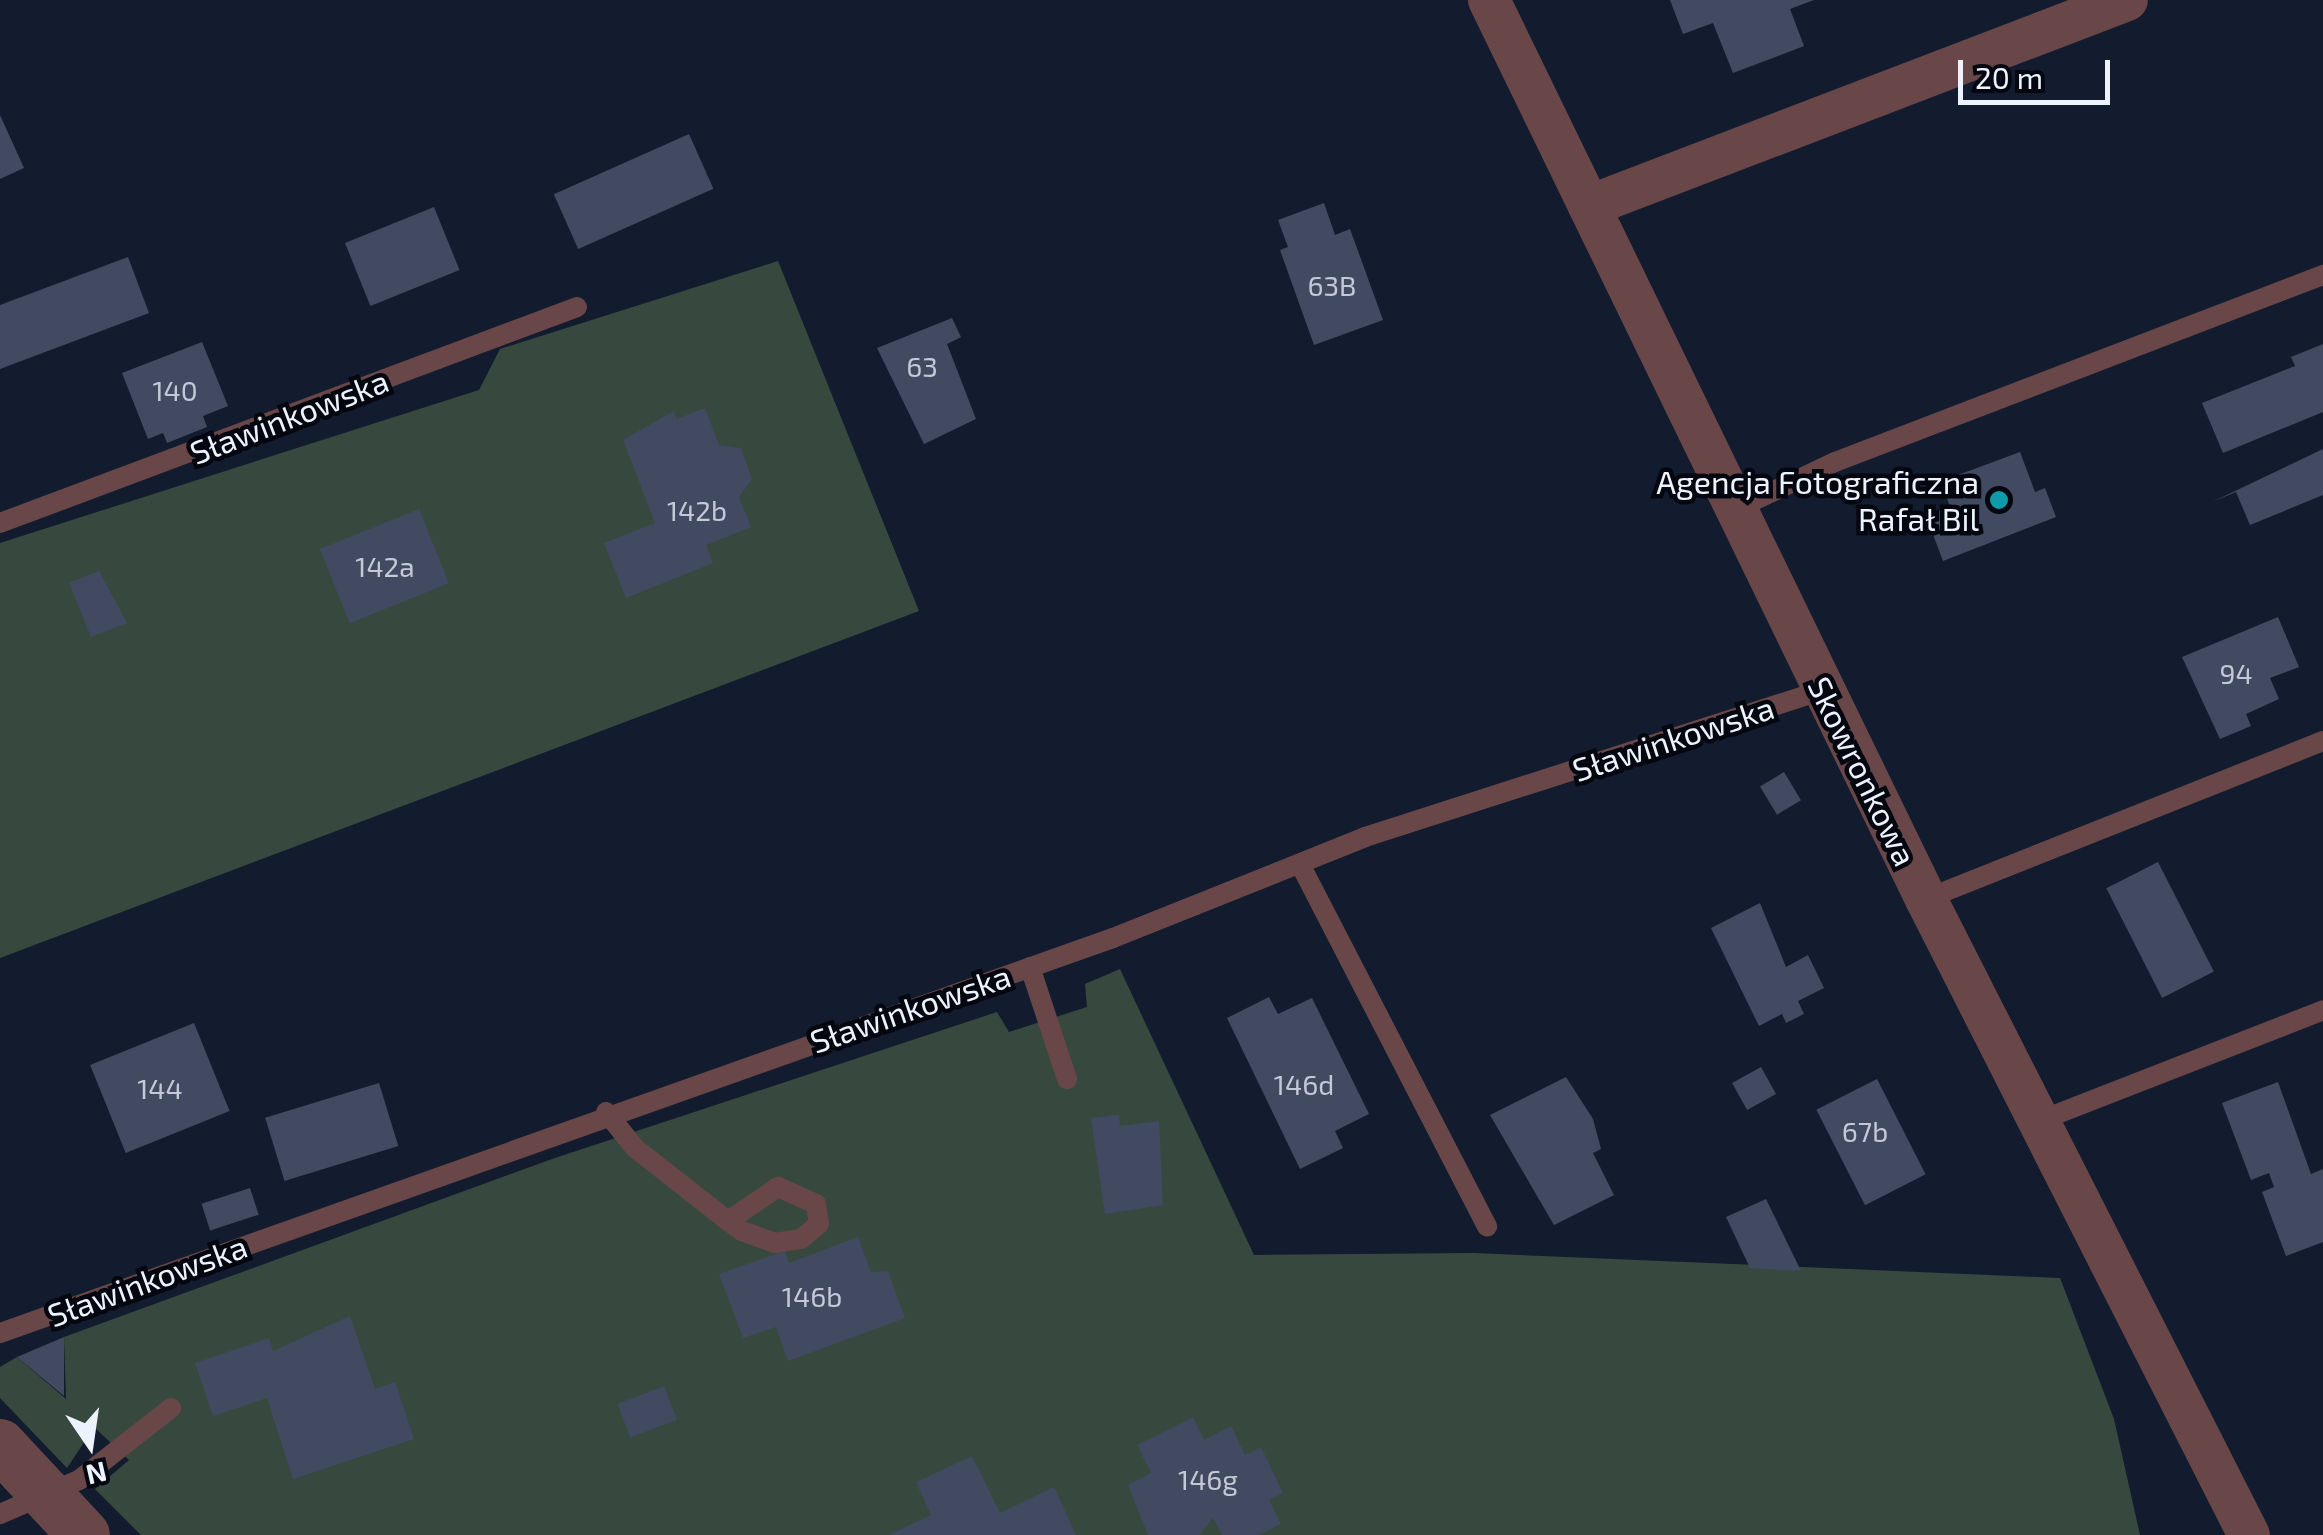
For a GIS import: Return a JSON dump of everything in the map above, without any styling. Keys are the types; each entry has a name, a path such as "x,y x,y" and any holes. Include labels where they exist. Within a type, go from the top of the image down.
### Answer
{"street":[{"name":"Skowronkowa","path":"1489,0 1822,690 2249,1535"},
{"path":"1589,206 2127,0"},
{"path":"0,1446 20,1503 84,1535"}],"lane":[{"path":"1736,508 1834,462 2323,275"},
{"name":"Sławinkowska","path":"0,524 576,306"},
{"name":"Sławinkowska","path":"0,1333 606,1112 1030,966 1300,864 1822,690"},
{"path":"1926,899 2323,741"},
{"path":"1300,864 1487,1226"},
{"path":"1030,966 1068,1080"},
{"path":"2039,1121 2323,1010"},
{"path":"606,1112 635,1148 728,1221"},
{"path":"20,1503 80,1480 171,1408"}],"green space":[{"path":"778,261 919,611 0,958 0,543 479,390 500,349"},
{"path":"1120,969 1254,1255 1474,1253 2060,1278 2114,1419 2140,1535 141,1535 95,1489 129,1460 94,1427 67,1468 0,1398 0,1367 17,1357 66,1399 64,1337 552,1159 997,1012 1009,1032 1087,1007 1085,984"}],"building":[{"path":"1670,0 1814,0 1790,9 1804,46 1733,73 1713,23 1683,34"},
{"path":"0,115 24,168 0,179"},
{"path":"689,134 713,189 578,249 554,194"},
{"path":"1324,203 1335,235 1350,229 1383,320 1314,345 1280,250 1288,247 1278,220"},
{"path":"434,207 459,270 370,306 345,243"},
{"path":"128,257 149,313 0,369 0,305"},
{"path":"952,318 961,337 947,344 976,419 924,444 877,348"},
{"path":"202,342 228,406 203,416 207,427 167,443 163,433 148,439 122,373"},
{"path":"2323,344 2323,412 2223,453 2202,403 2295,366 2291,357"},
{"path":"705,408 719,445 741,448 752,479 739,497 751,527 706,545 713,563 626,598 604,543 655,523 623,440 674,411 677,419"},
{"path":"2323,449 2323,495 2250,525 2236,492 2212,502"},
{"name":"Agencja Fotograficzna Rafał Bil","path":"2020,452 2035,492 2045,488 2056,517 1943,561 1926,516 1950,507 1944,489 1961,483 1958,475"},
{"path":"419,509 449,583 350,623 320,549"},
{"path":"99,571 127,623 91,637 69,583"},
{"path":"2278,617 2299,667 2270,678 2279,699 2246,714 2251,726 2220,739 2182,657"},
{"path":"1784,772 1801,800 1777,815 1760,786"},
{"path":"2158,862 2214,972 2162,998 2106,888"},
{"path":"1760,903 1786,967 1808,955 1824,988 1798,1001 1804,1014 1786,1023 1782,1014 1759,1026 1711,928"},
{"path":"1269,997 1278,1014 1312,998 1369,1114 1335,1131 1343,1148 1300,1169 1227,1018"},
{"path":"194,1023 230,1111 126,1153 90,1065"},
{"path":"1761,1067 1776,1094 1747,1110 1732,1083"},
{"path":"1566,1077 1593,1119 1601,1149 1593,1153 1614,1195 1554,1225 1490,1115"},
{"path":"1877,1079 1926,1174 1865,1205 1816,1110"},
{"path":"2278,1082 2311,1174 2323,1169 2323,1242 2286,1256 2262,1192 2274,1187 2269,1173 2251,1180 2222,1103"},
{"path":"379,1083 398,1146 284,1181 265,1118"},
{"path":"1119,1115 1120,1126 1159,1121 1163,1205 1105,1214 1091,1118"},
{"path":"250,1188 259,1215 210,1230 201,1204"},
{"path":"1766,1199 1801,1271 1750,1268 1726,1217"},
{"path":"858,1237 871,1272 888,1271 905,1318 788,1361 776,1327 743,1338 719,1274 785,1251 789,1263"},
{"path":"350,1316 375,1389 395,1382 414,1439 293,1479 267,1398 213,1416 195,1363 269,1338 273,1351"},
{"path":"64,1337 64,1396 17,1357"},
{"path":"664,1386 677,1420 630,1438 617,1404"},
{"path":"1193,1417 1204,1440 1231,1426 1245,1455 1261,1447 1283,1493 1269,1500 1281,1524 1259,1535 1222,1535 1213,1518 1199,1535 1148,1535 1128,1485 1151,1473 1137,1445"},
{"path":"972,1456 1000,1513 1054,1487 1076,1535 889,1535 931,1515 916,1482"}],"place":[{"name":"Agencja Fotograficzna Rafał Bil","path":"1999,500"}]}
